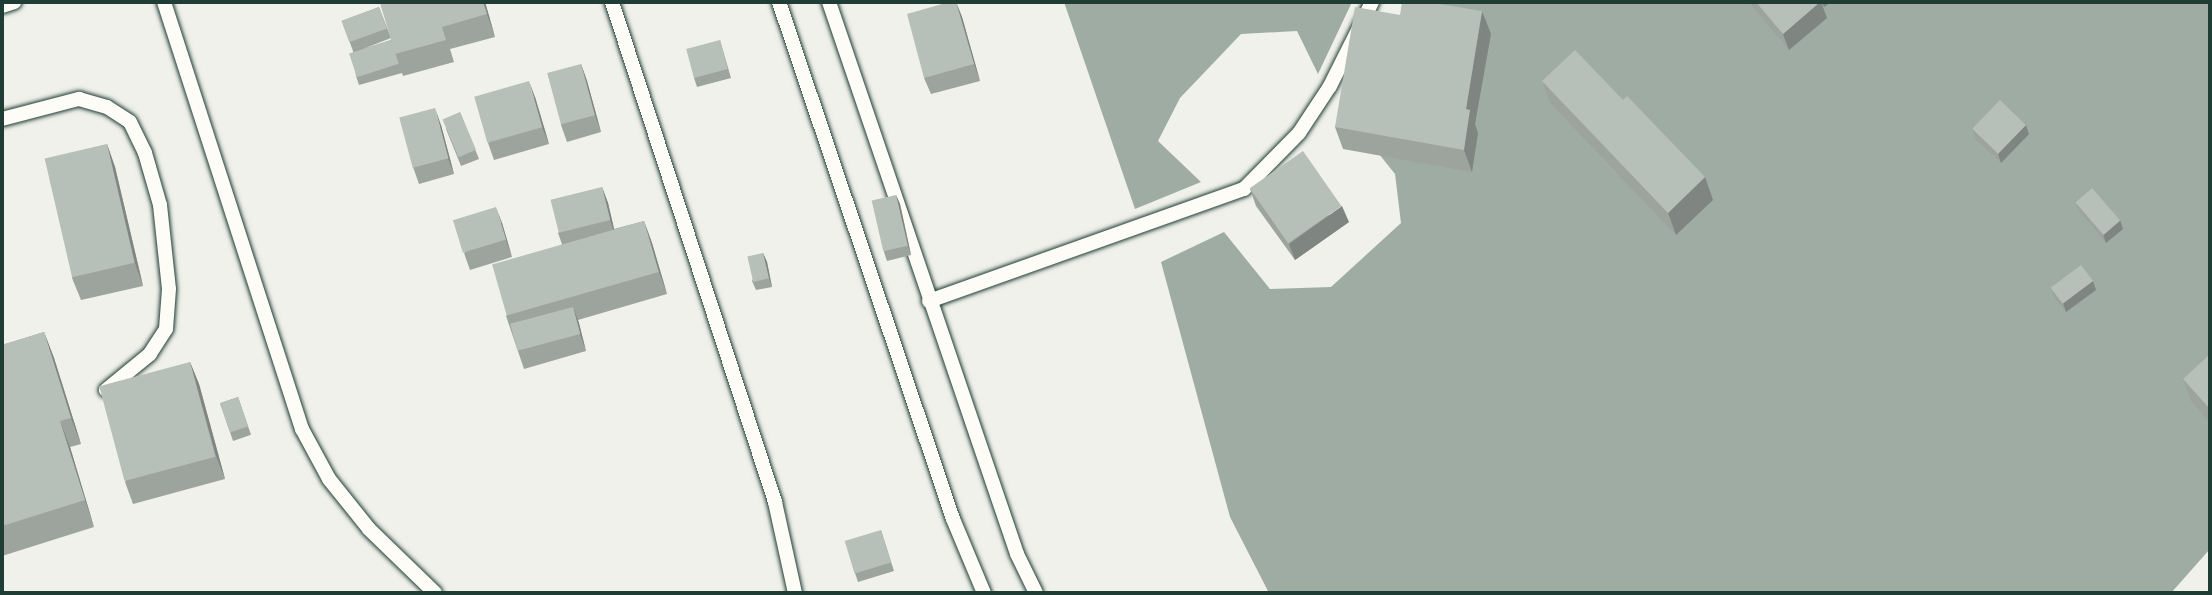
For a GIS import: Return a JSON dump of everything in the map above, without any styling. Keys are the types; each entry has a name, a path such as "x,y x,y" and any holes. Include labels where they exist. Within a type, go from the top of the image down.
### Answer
{"lane":[{"path":"2,6 14,2"},
{"path":"164,2 302,429 329,479 369,529 435,593"},
{"path":"612,2 775,502 795,593"},
{"path":"779,2 949,506 984,593"},
{"path":"829,2 1017,554 1036,593"},
{"path":"929,301 1244,189 1299,133 1330,86 1372,2"},
{"path":"2,119 79,99 107,107 130,122 145,153 160,205 169,289 166,329 150,354 106,390"}],"shaded area":[{"path":"1064,2 1352,2 1318,74 1297,31 1241,34 1180,98 1158,141 1201,182 1135,209"},
{"path":"1416,2 2210,2 2210,549 2171,593 1269,593 1230,517 1161,262 1224,232 1270,289 1331,287 1401,223 1395,174 1355,124"}],"building":[{"path":"380,2 483,2 487,14 442,27 446,40 395,54"},
{"path":"956,2 974,64 924,78 907,14"},
{"path":"1402,2 1427,2 1482,11 1466,109 1470,110 1464,150 1335,127 1355,7 1400,15"},
{"path":"1756,2 1820,2 1783,34"},
{"path":"379,7 387,29 349,42 341,21"},
{"path":"391,40 399,64 357,77 349,54"},
{"path":"720,40 728,69 694,78 686,49"},
{"path":"1575,50 1623,100 1627,96 1705,177 1668,213 1542,81"},
{"path":"581,64 595,115 561,124 547,73"},
{"path":"529,81 542,127 487,143 474,97"},
{"path":"2000,100 2026,125 1998,154 1972,129"},
{"path":"435,108 448,158 413,168 399,118"},
{"path":"460,112 476,150 459,157 443,119"},
{"path":"107,144 134,263 72,277 45,158"},
{"path":"1303,151 1341,206 1288,243 1250,188"},
{"path":"602,187 610,220 559,233 551,200"},
{"path":"2092,188 2120,220 2104,235 2075,202"},
{"path":"896,195 908,246 883,251 872,201"},
{"path":"496,207 506,240 463,253 453,220"},
{"path":"644,221 659,272 507,315 492,265"},
{"path":"763,253 769,278 753,282 747,257"},
{"path":"2081,265 2093,281 2063,304 2051,288"},
{"path":"573,307 580,334 517,351 510,324"},
{"path":"44,332 71,418 60,421 85,500 2,526 2,345"},
{"path":"2210,354 2210,409 2183,379"},
{"path":"190,362 215,457 125,481 99,386"},
{"path":"238,397 248,426 230,432 220,403"},
{"path":"881,530 891,563 855,574 845,541"}]}
